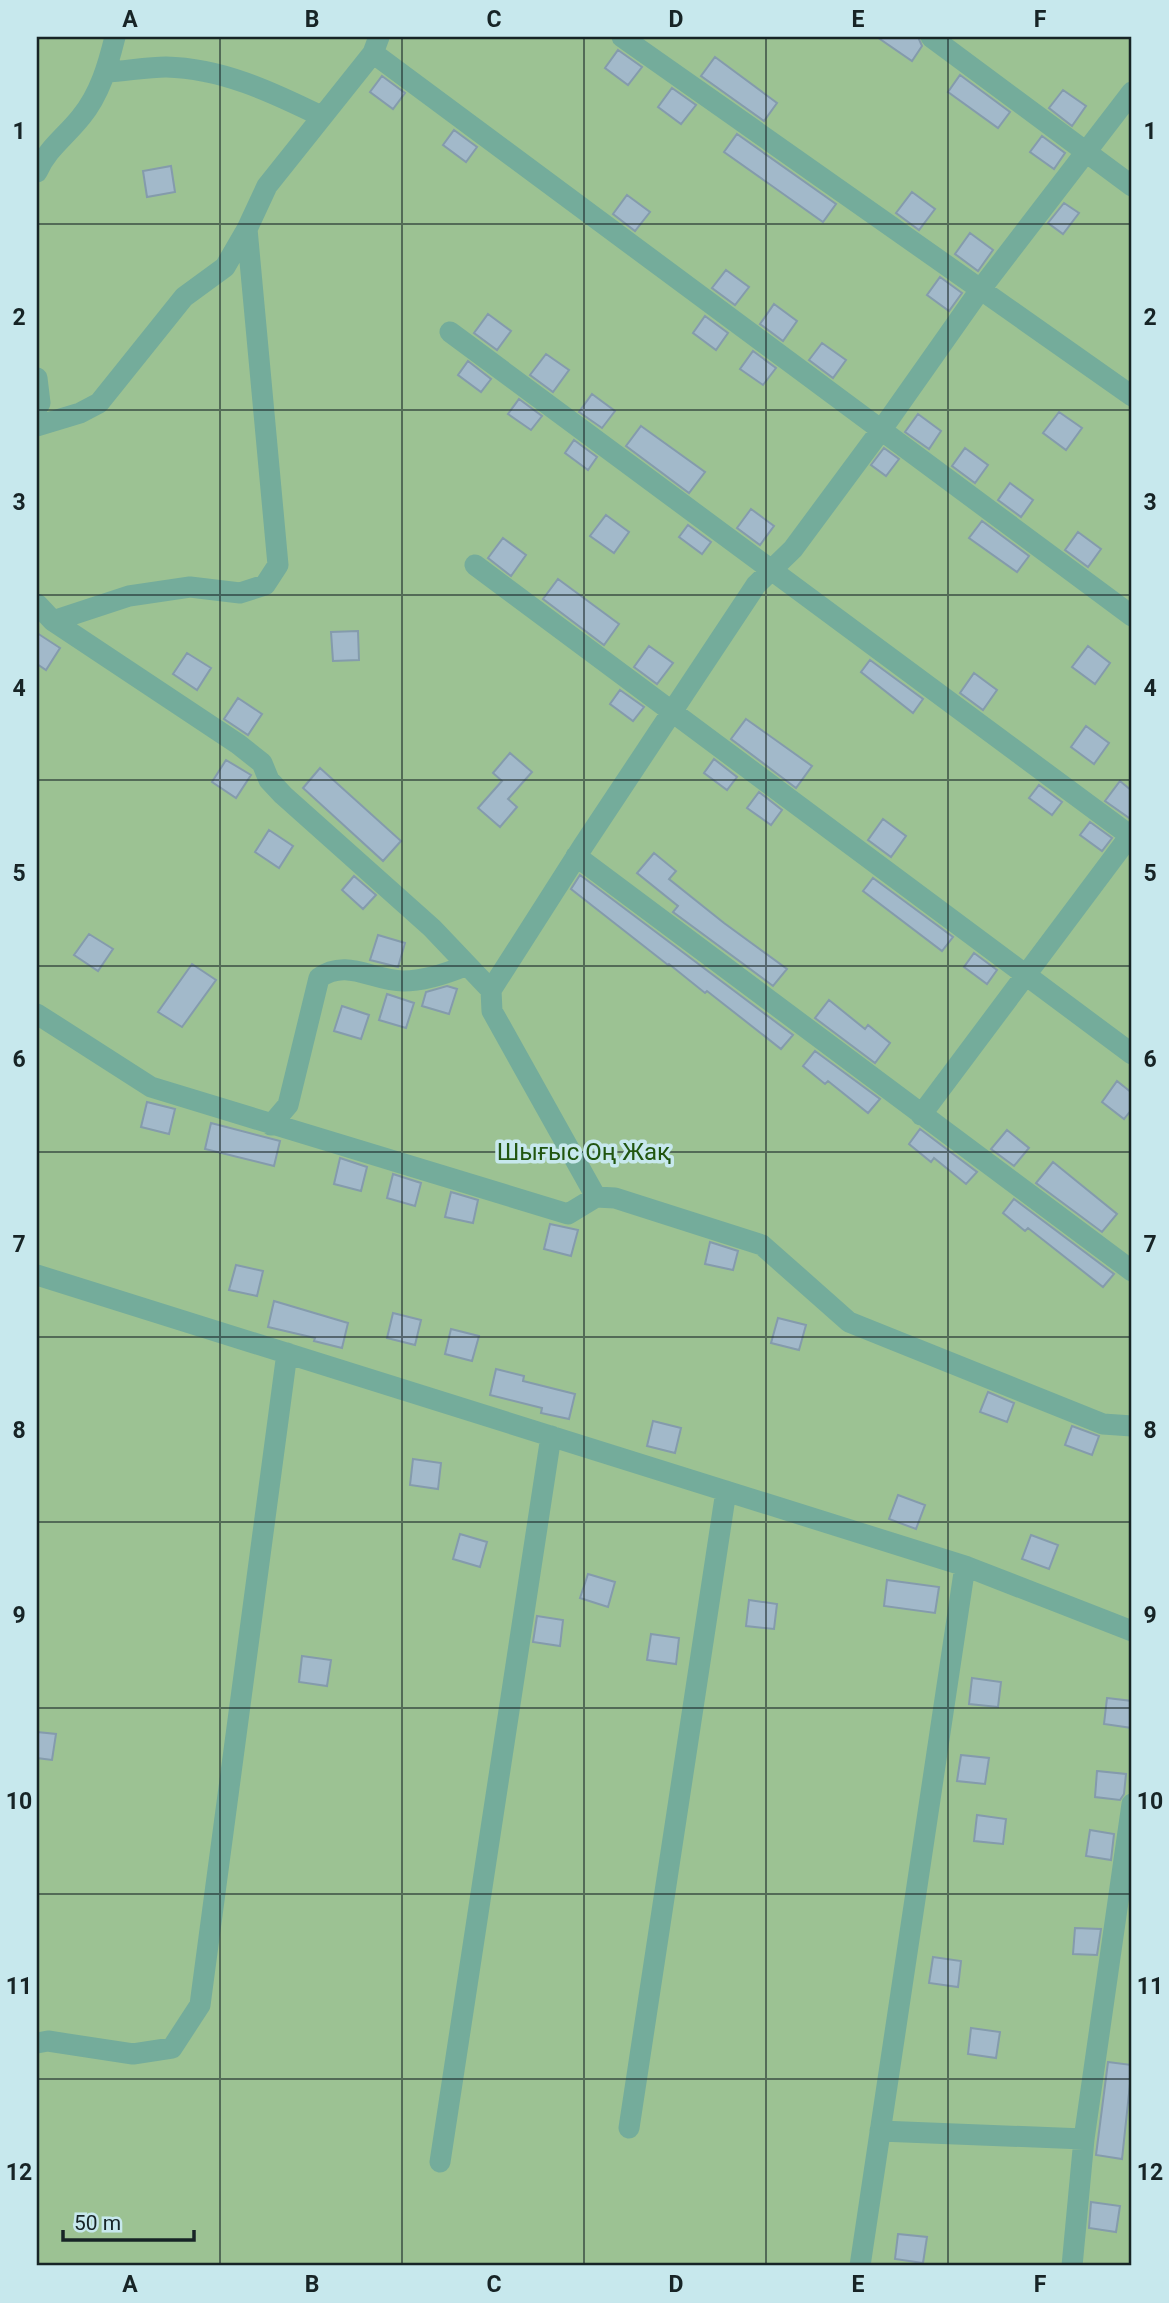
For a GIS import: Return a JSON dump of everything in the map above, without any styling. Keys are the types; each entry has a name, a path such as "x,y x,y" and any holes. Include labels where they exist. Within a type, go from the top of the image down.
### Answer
{"street":[{"path":"39,160 83,115 106,72 115,37"},
{"path":"622,37 1132,396"},
{"path":"931,37 1132,186"},
{"path":"37,426 80,413 99,403 184,297 225,267 267,186 376,45 880,431 1132,616"},
{"path":"106,72 167,67 222,74 282,97 321,116"},
{"path":"596,1197 492,1011 491,990 576,856 757,585 793,549 980,290 1132,92"},
{"path":"54,621 129,596 178,588 240,593 265,585 278,565 247,229"},
{"path":"450,332 1132,835 921,1115"},
{"path":"37,378 40,403 37,408"},
{"path":"475,565 1132,1054"},
{"path":"37,604 54,621 238,744 261,763 269,779 283,795 432,928 491,990"},
{"path":"576,856 1132,1271"},
{"path":"271,1125 288,1105 319,978 329,971 342,968 402,981 449,972 467,965"},
{"path":"37,1014 151,1087 568,1214 596,1197 615,1198 762,1245 849,1322 1103,1424 1132,1426"},
{"path":"37,1275 965,1566 1132,1631"},
{"path":"37,2043 48,2041 133,2054 172,2048 200,2005 288,1353"},
{"path":"440,2162 551,1436"},
{"path":"629,2128 726,1491"},
{"path":"860,2266 965,1566"},
{"path":"1072,2266 1084,2138 1132,1804"},
{"path":"880,2131 1084,2138"}],"green space":[{"name":"Шығыс Оң Жақ","path":"37,37 1132,37 1132,2266 37,2266"}],"building":[{"path":"877,37 918,37 922,46 912,61"},
{"path":"618,50 642,67 628,85 605,68"},
{"path":"715,57 777,103 764,121 701,76"},
{"path":"960,75 1010,112 998,128 948,92"},
{"path":"382,76 405,93 393,109 370,92"},
{"path":"672,88 696,105 681,124 658,107"},
{"path":"1063,90 1086,106 1072,126 1049,108"},
{"path":"454,130 477,147 466,162 443,145"},
{"path":"737,134 836,204 823,222 724,152"},
{"path":"1042,136 1065,153 1054,169 1030,152"},
{"path":"171,166 175,192 147,197 143,171"},
{"path":"912,192 935,209 919,230 896,213"},
{"path":"627,195 650,212 635,231 613,214"},
{"path":"1064,203 1079,213 1063,234 1048,223"},
{"path":"970,233 993,250 978,271 955,254"},
{"path":"726,270 749,287 735,305 712,288"},
{"path":"940,277 962,293 949,311 927,295"},
{"path":"774,304 797,321 783,341 760,324"},
{"path":"488,314 511,331 497,350 474,333"},
{"path":"705,316 728,333 716,350 693,333"},
{"path":"822,343 846,360 833,378 809,360"},
{"path":"753,351 776,368 763,385 740,369"},
{"path":"546,354 569,370 553,392 530,375"},
{"path":"468,361 491,379 481,392 458,375"},
{"path":"592,394 615,411 602,428 579,412"},
{"path":"519,399 542,416 531,430 508,414"},
{"path":"1059,412 1082,428 1066,450 1043,433"},
{"path":"918,414 941,431 929,449 905,432"},
{"path":"641,426 705,472 689,493 626,446"},
{"path":"574,440 597,457 588,470 565,453"},
{"path":"884,448 899,459 886,476 871,465"},
{"path":"965,448 988,465 975,483 952,466"},
{"path":"1010,483 1033,500 1021,517 998,500"},
{"path":"751,509 774,526 760,545 737,528"},
{"path":"606,515 629,532 614,553 590,536"},
{"path":"982,521 1029,556 1017,572 969,538"},
{"path":"688,525 711,542 702,554 679,537"},
{"path":"1078,532 1101,549 1088,567 1065,550"},
{"path":"503,538 526,555 511,576 488,558"},
{"path":"558,579 619,624 604,645 543,599"},
{"path":"358,631 359,660 333,661 331,632"},
{"path":"37,633 60,648 46,670 37,664"},
{"path":"649,646 673,663 657,684 634,667"},
{"path":"1088,646 1110,663 1095,684 1072,667"},
{"path":"187,653 211,668 197,690 173,674"},
{"path":"870,660 923,699 913,713 861,672"},
{"path":"974,673 997,690 983,710 960,693"},
{"path":"620,690 644,707 633,721 610,704"},
{"path":"238,698 262,714 248,735 224,719"},
{"path":"746,719 812,766 796,788 731,739"},
{"path":"1086,726 1109,743 1094,764 1071,747"},
{"path":"510,753 532,772 508,799 517,807 500,827 478,808 502,781 493,773"},
{"path":"714,759 737,777 727,790 704,773"},
{"path":"226,760 251,775 236,798 212,782"},
{"path":"320,768 401,841 383,861 303,788"},
{"path":"1120,781 1132,791 1132,820 1105,801"},
{"path":"1039,785 1062,802 1052,815 1029,798"},
{"path":"759,792 782,810 771,825 747,808"},
{"path":"883,819 906,836 891,857 868,840"},
{"path":"1090,822 1112,838 1102,851 1080,835"},
{"path":"269,830 293,846 279,868 255,852"},
{"path":"654,853 676,871 669,879 787,969 773,986 673,912 678,906 637,873"},
{"path":"580,875 793,1035 781,1049 707,991 705,993 571,889"},
{"path":"354,876 376,895 363,909 342,890"},
{"path":"873,878 953,937 942,951 863,891"},
{"path":"89,934 113,949 98,971 74,955"},
{"path":"378,935 405,943 398,967 370,960"},
{"path":"974,953 997,970 987,984 964,967"},
{"path":"192,964 216,980 182,1027 158,1012"},
{"path":"447,986 457,989 449,1014 422,1006 426,992"},
{"path":"387,994 414,1003 406,1028 379,1020"},
{"path":"829,1000 865,1029 868,1025 890,1043 875,1063 815,1018"},
{"path":"342,1006 369,1015 361,1039 334,1031"},
{"path":"815,1051 880,1099 868,1113 828,1081 825,1084 803,1066"},
{"path":"1117,1081 1132,1093 1132,1109 1124,1119 1102,1102"},
{"path":"147,1102 175,1109 169,1134 141,1127"},
{"path":"211,1123 280,1141 274,1166 205,1149"},
{"path":"920,1129 977,1172 966,1184 934,1158 931,1162 909,1144"},
{"path":"1007,1130 1029,1148 1014,1166 991,1149"},
{"path":"340,1158 367,1167 361,1191 334,1184"},
{"path":"1053,1162 1117,1214 1102,1232 1036,1183"},
{"path":"393,1174 421,1183 415,1206 387,1198"},
{"path":"451,1192 478,1200 473,1223 445,1217"},
{"path":"1014,1199 1114,1274 1103,1287 1028,1228 1025,1231 1003,1213"},
{"path":"550,1224 578,1230 571,1256 544,1249"},
{"path":"710,1242 738,1251 733,1270 705,1264"},
{"path":"236,1265 263,1271 257,1296 229,1290"},
{"path":"274,1301 348,1323 342,1348 314,1341 315,1338 268,1327"},
{"path":"393,1313 421,1320 415,1345 387,1338"},
{"path":"778,1318 806,1325 799,1350 771,1343"},
{"path":"451,1329 479,1336 472,1361 445,1354"},
{"path":"496,1369 524,1376 523,1381 575,1394 569,1419 541,1413 542,1408 490,1395"},
{"path":"988,1392 1014,1403 1007,1422 980,1412"},
{"path":"653,1421 681,1428 675,1453 647,1446"},
{"path":"1072,1426 1099,1436 1092,1455 1065,1445"},
{"path":"413,1459 441,1463 438,1489 410,1485"},
{"path":"898,1495 925,1505 916,1529 889,1519"},
{"path":"460,1534 487,1542 480,1567 453,1559"},
{"path":"1031,1535 1058,1545 1049,1569 1022,1559"},
{"path":"588,1574 615,1582 608,1607 580,1598"},
{"path":"887,1580 939,1587 935,1613 884,1606"},
{"path":"749,1600 777,1604 774,1629 746,1626"},
{"path":"537,1616 563,1620 560,1646 533,1642"},
{"path":"651,1634 679,1638 676,1664 647,1660"},
{"path":"302,1656 331,1660 327,1686 299,1682"},
{"path":"972,1678 1001,1682 998,1707 969,1704"},
{"path":"1107,1698 1132,1701 1132,1728 1104,1724"},
{"path":"37,1732 56,1734 52,1760 37,1758"},
{"path":"961,1755 989,1758 985,1784 957,1781"},
{"path":"1097,1771 1126,1774 1124,1794 1120,1800 1095,1797"},
{"path":"977,1815 1006,1819 1003,1844 974,1841"},
{"path":"1090,1830 1114,1834 1111,1860 1086,1856"},
{"path":"1075,1928 1101,1929 1097,1955 1073,1954"},
{"path":"933,1957 961,1961 958,1987 929,1983"},
{"path":"971,2028 1000,2032 996,2058 968,2054"},
{"path":"1108,2062 1132,2065 1122,2159 1096,2155"},
{"path":"1091,2202 1120,2206 1116,2232 1089,2228"},
{"path":"898,2234 927,2237 923,2263 895,2259"}]}
